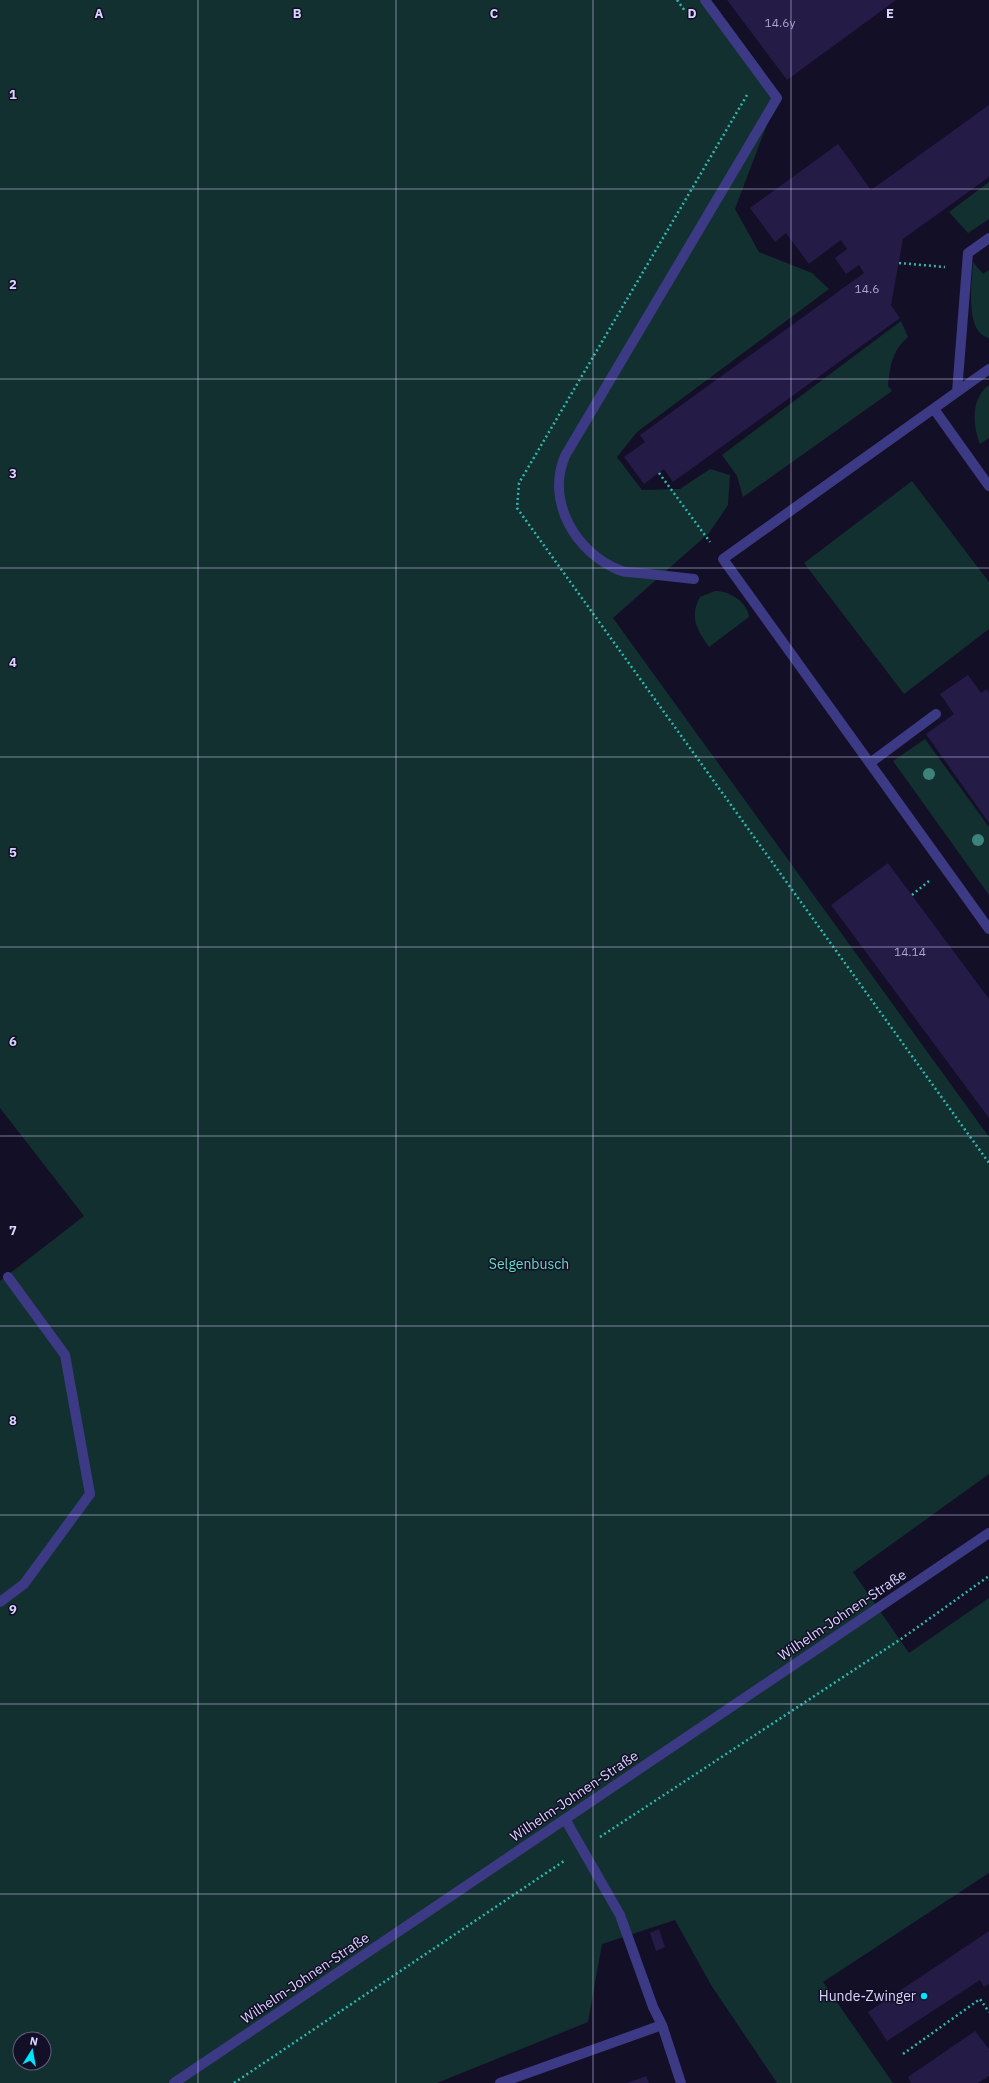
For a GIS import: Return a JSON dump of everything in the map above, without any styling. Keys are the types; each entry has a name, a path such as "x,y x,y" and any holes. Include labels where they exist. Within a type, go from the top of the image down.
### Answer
{"street":[{"path":"694,579 620,571 598,559 584,547 566,518 559,485 560,469 566,456 777,98 705,0"},
{"path":"956,392 968,253 989,238"},
{"path":"989,369 723,559 989,929"},
{"path":"934,409 989,486"},
{"path":"870,763 936,714"},
{"path":"0,1602 24,1584 90,1494 65,1355 8,1277"},
{"name":"Wilhelm-Johnen-Straße","path":"174,2083 989,1533"},
{"path":"565,1819 620,1915 652,2007 662,2025 681,2083"},
{"path":"500,2083 662,2025"}],"path":[{"path":"899,263 942,266"},
{"path":"659,473 713,547"},
{"path":"234,2083 582,1849 901,1639 989,1576"},
{"path":"903,2054 980,1999 989,2012"}],"green space":[{"name":"Selgenbusch","path":"0,0 703,0 777,98 735,209 759,252 812,273 829,289 637,432 617,457 642,490 680,489 710,469 730,475 728,505 709,533 613,618 989,1137 989,1474 853,1572 909,1653 989,1598 989,1873 823,1982 893,2083 777,2083 711,1985 675,1920 602,1944 588,2022 437,2083 0,2083 0,1281 84,1216 0,1108"},
{"path":"989,182 989,219 968,233 949,212"},
{"path":"973,262 983,274 989,270 989,338 981,334 973,317 971,293"},
{"path":"901,321 908,337 898,348 893,359 888,386 892,391 743,497 737,476 722,455"},
{"path":"989,385 989,438 980,444 975,421 976,405 983,391"},
{"path":"912,481 989,582 989,629 904,694 804,563"},
{"path":"715,591 726,593 736,598 745,606 749,617 709,647 698,629 695,611 700,597"},
{"path":"925,739 989,827 989,895 893,761"}],"building":[{"path":"727,0 896,0 787,80"},
{"path":"989,105 989,177 903,239 891,305 900,318 673,482 664,469 644,484 624,457 645,442 640,435 864,273 859,265 846,274 835,258 847,249 841,240 809,264 786,233 775,242 750,208 838,144 871,190"},
{"path":"968,675 981,693 987,689 989,693 989,823 926,734 954,714 940,694"},
{"path":"888,863 989,999 989,1118 831,905"},
{"path":"659,1929 665,1947 656,1951 650,1933"},
{"name":"Hunde-Zwinger","path":"989,1931 989,1984 984,1987 980,1980 887,2041 868,2012"},
{"path":"975,2031 989,2049 989,2076 978,2083 911,2083 908,2077"},
{"path":"646,2076 649,2083 627,2083"}],"place":[{"name":"Hunde-Zwinger","path":"924,1996"}]}
